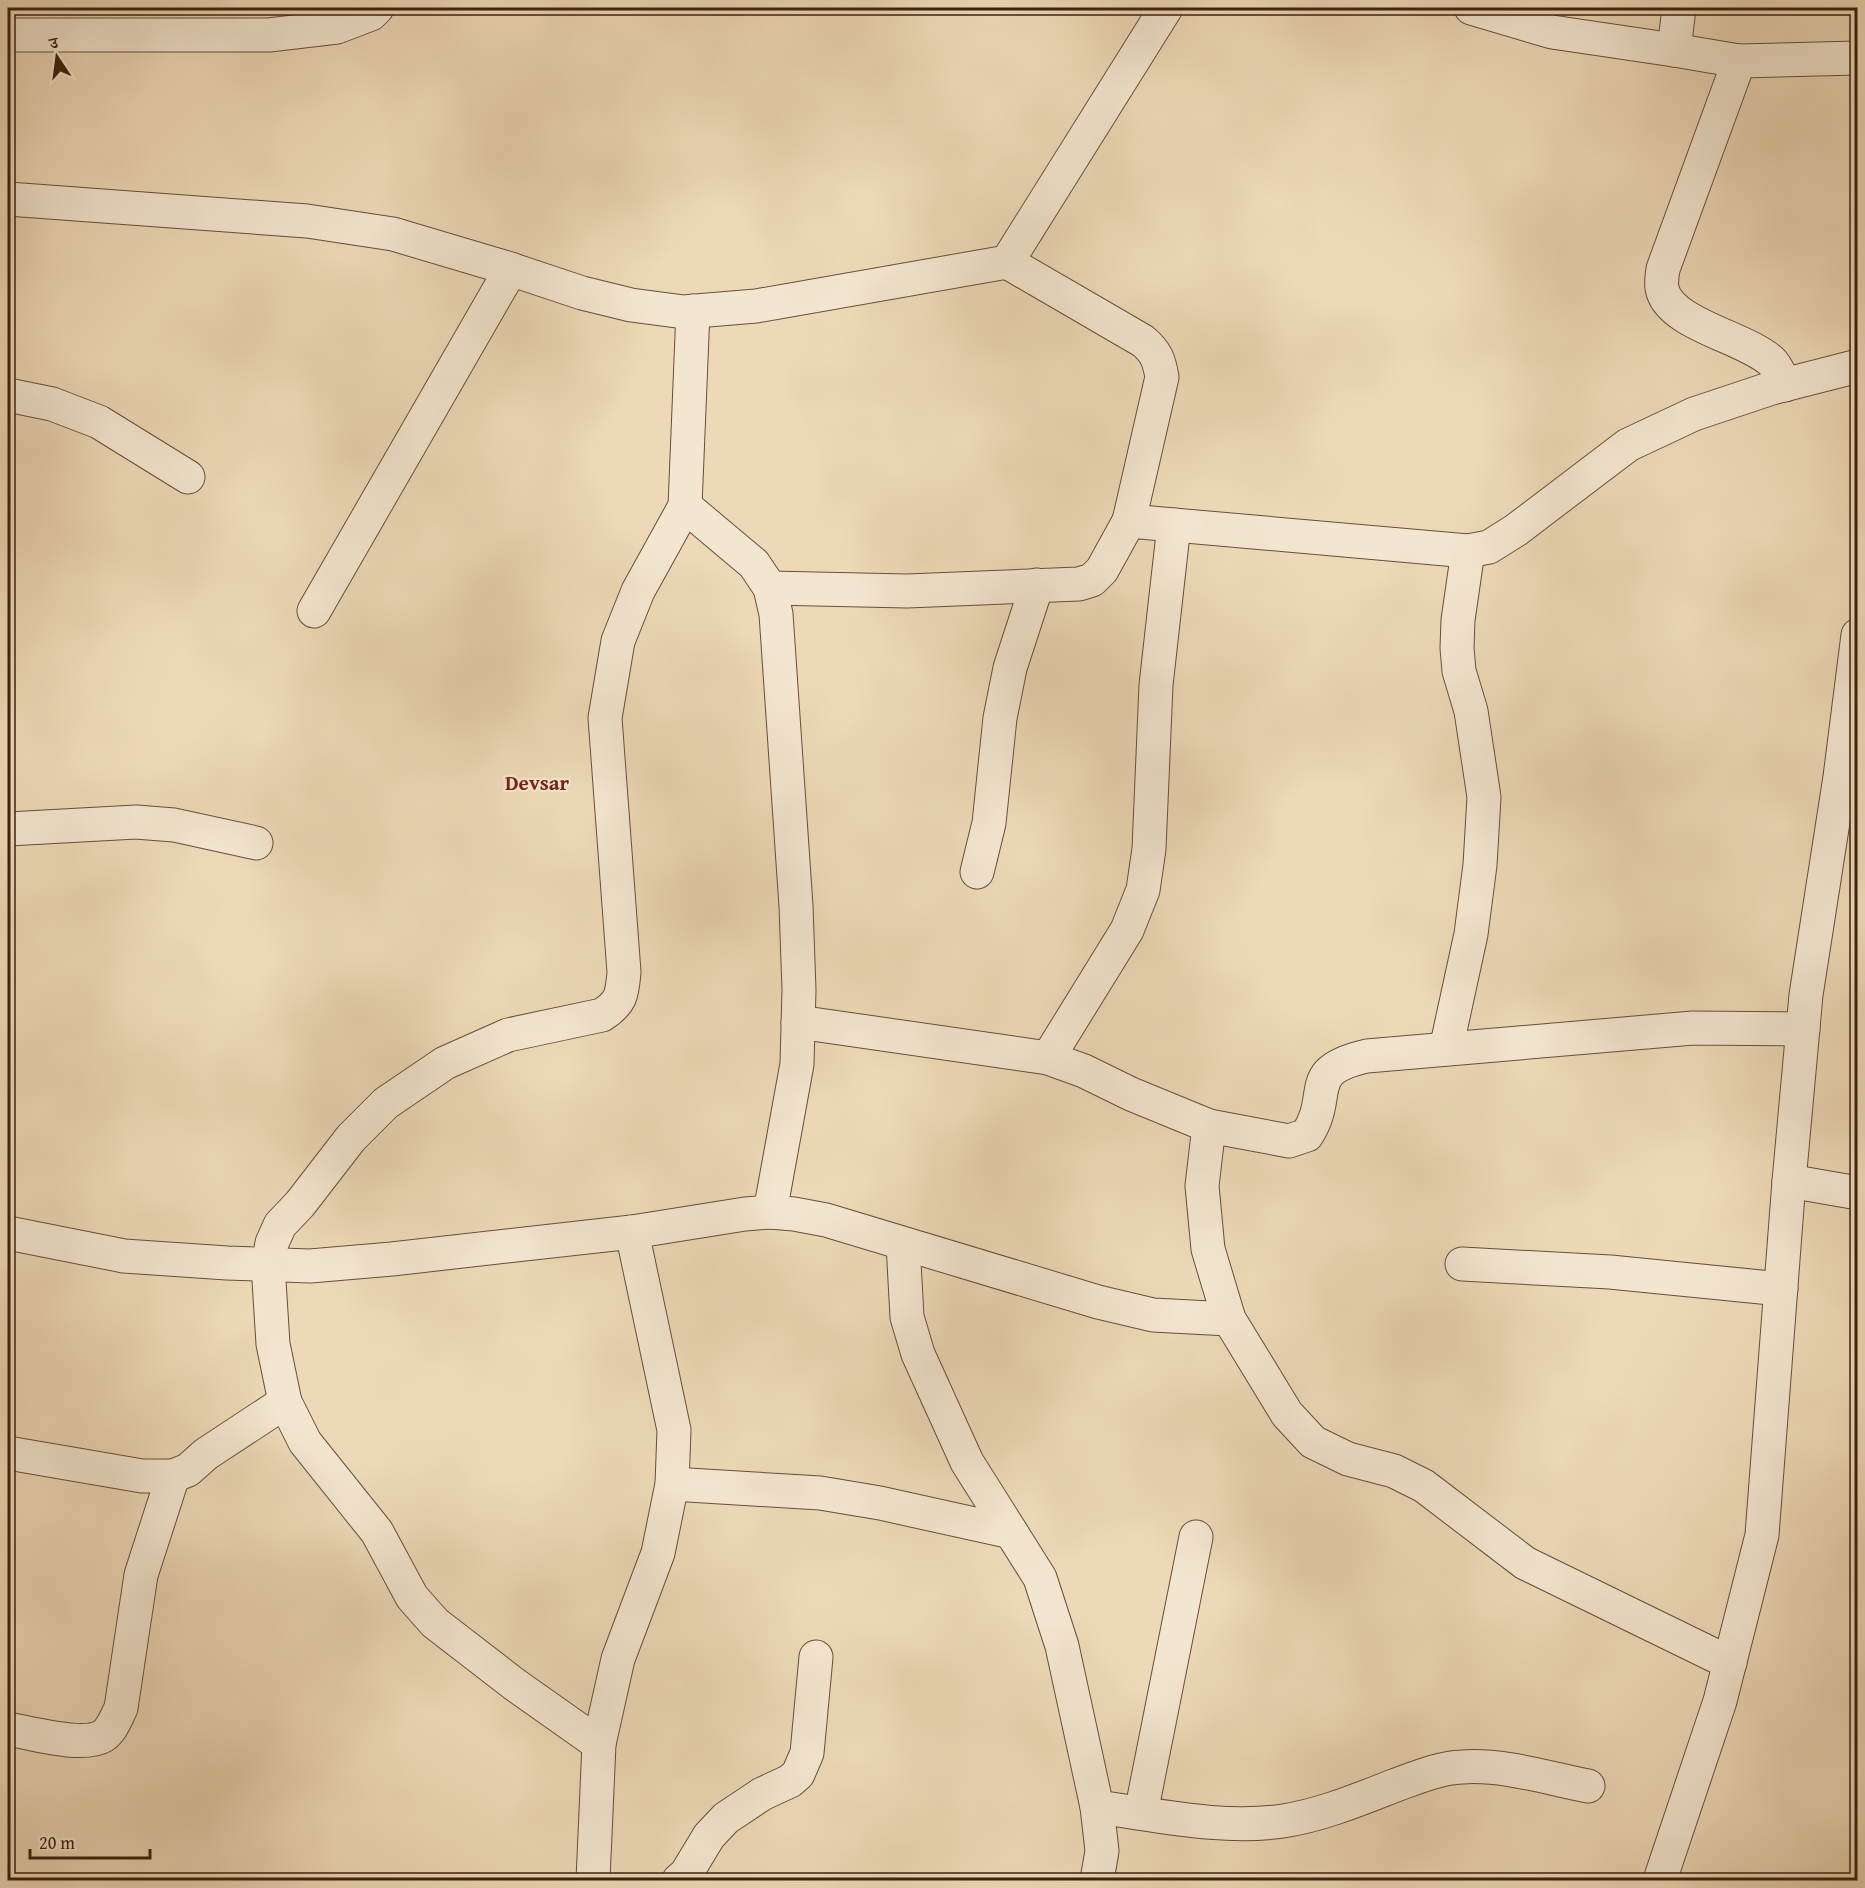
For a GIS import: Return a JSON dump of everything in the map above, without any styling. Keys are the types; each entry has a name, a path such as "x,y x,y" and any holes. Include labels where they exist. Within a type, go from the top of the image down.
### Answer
{"street":[{"path":"8,35 269,35 338,27 371,14 376,8"},
{"path":"1007,262 1167,8"},
{"path":"1471,8 1552,32 1739,61 1857,58"},
{"path":"1674,50 1679,8"},
{"path":"1739,61 1663,269 1662,288 1671,306 1689,318 1749,346 1773,362 1785,385"},
{"path":"8,200 307,220 393,234 582,293 631,305 684,312 756,306 1007,262 1143,341 1154,351 1159,361 1162,377 1130,521 1102,570 1092,580 1079,584 907,591 770,588"},
{"path":"314,610 511,269"},
{"path":"599,1744 514,1684 435,1623 412,1597 377,1532 305,1442 285,1402 273,1344 268,1265 272,1243 279,1225 300,1204 351,1138 386,1103 445,1063 508,1035 603,1015 615,1007 622,992 624,972 605,718 618,641 638,591 685,506 693,311"},
{"path":"1130,521 1468,551 1489,547 1516,530 1628,446 1694,414 1785,385 1857,366"},
{"path":"8,395 52,404 99,422 188,477"},
{"path":"685,506 754,564 770,588 776,614 795,894 799,990 797,1064 770,1212"},
{"path":"1048,1058 1127,930 1143,890 1149,849 1156,685 1174,525"},
{"path":"1446,1049 1471,934 1480,865 1484,797 1471,711 1459,670 1457,648 1458,620 1468,551"},
{"path":"977,872 989,823 1000,718 1010,668 1037,585"},
{"path":"1660,1881 1720,1701 1762,1535 1789,1181 1806,995 1840,777 1857,635"},
{"path":"8,829 136,822 174,825 256,843"},
{"path":"798,1022 1048,1058 1084,1071 1131,1094 1209,1126 1289,1141 1307,1135 1316,1121 1323,1080 1331,1070 1349,1060 1367,1056 1693,1028 1803,1029"},
{"path":"1209,1126 1202,1186 1208,1249 1229,1319 1287,1414 1313,1442 1348,1459 1394,1471 1424,1486 1525,1563 1730,1663"},
{"path":"1789,1181 1857,1193"},
{"path":"8,1233 124,1256 310,1266 633,1232 770,1212 826,1220 1131,1310 1153,1315 1229,1319"},
{"path":"593,1881 599,1744 618,1659 658,1553 672,1484 674,1430 633,1232"},
{"path":"903,1244 907,1317 918,1354 967,1462 1040,1578 1062,1646 1097,1807 1102,1851 1097,1881"},
{"path":"1462,1264 1610,1272 1781,1289"},
{"path":"8,1453 142,1476 173,1476 188,1470 206,1454 285,1402"},
{"path":"8,1730 55,1738 85,1740 102,1737 113,1725 121,1708 141,1575 173,1476"},
{"path":"672,1484 820,1493 880,1503 1011,1532"},
{"path":"1141,1813 1196,1537"},
{"path":"679,1881 686,1874 709,1836 726,1818 798,1774 807,1753 816,1657"},
{"path":"1097,1807 1213,1822 1245,1824 1284,1821 1340,1807 1431,1772 1460,1767 1488,1767 1588,1786"}],"district":[{"name":"Devsar","path":"537,783"}]}
